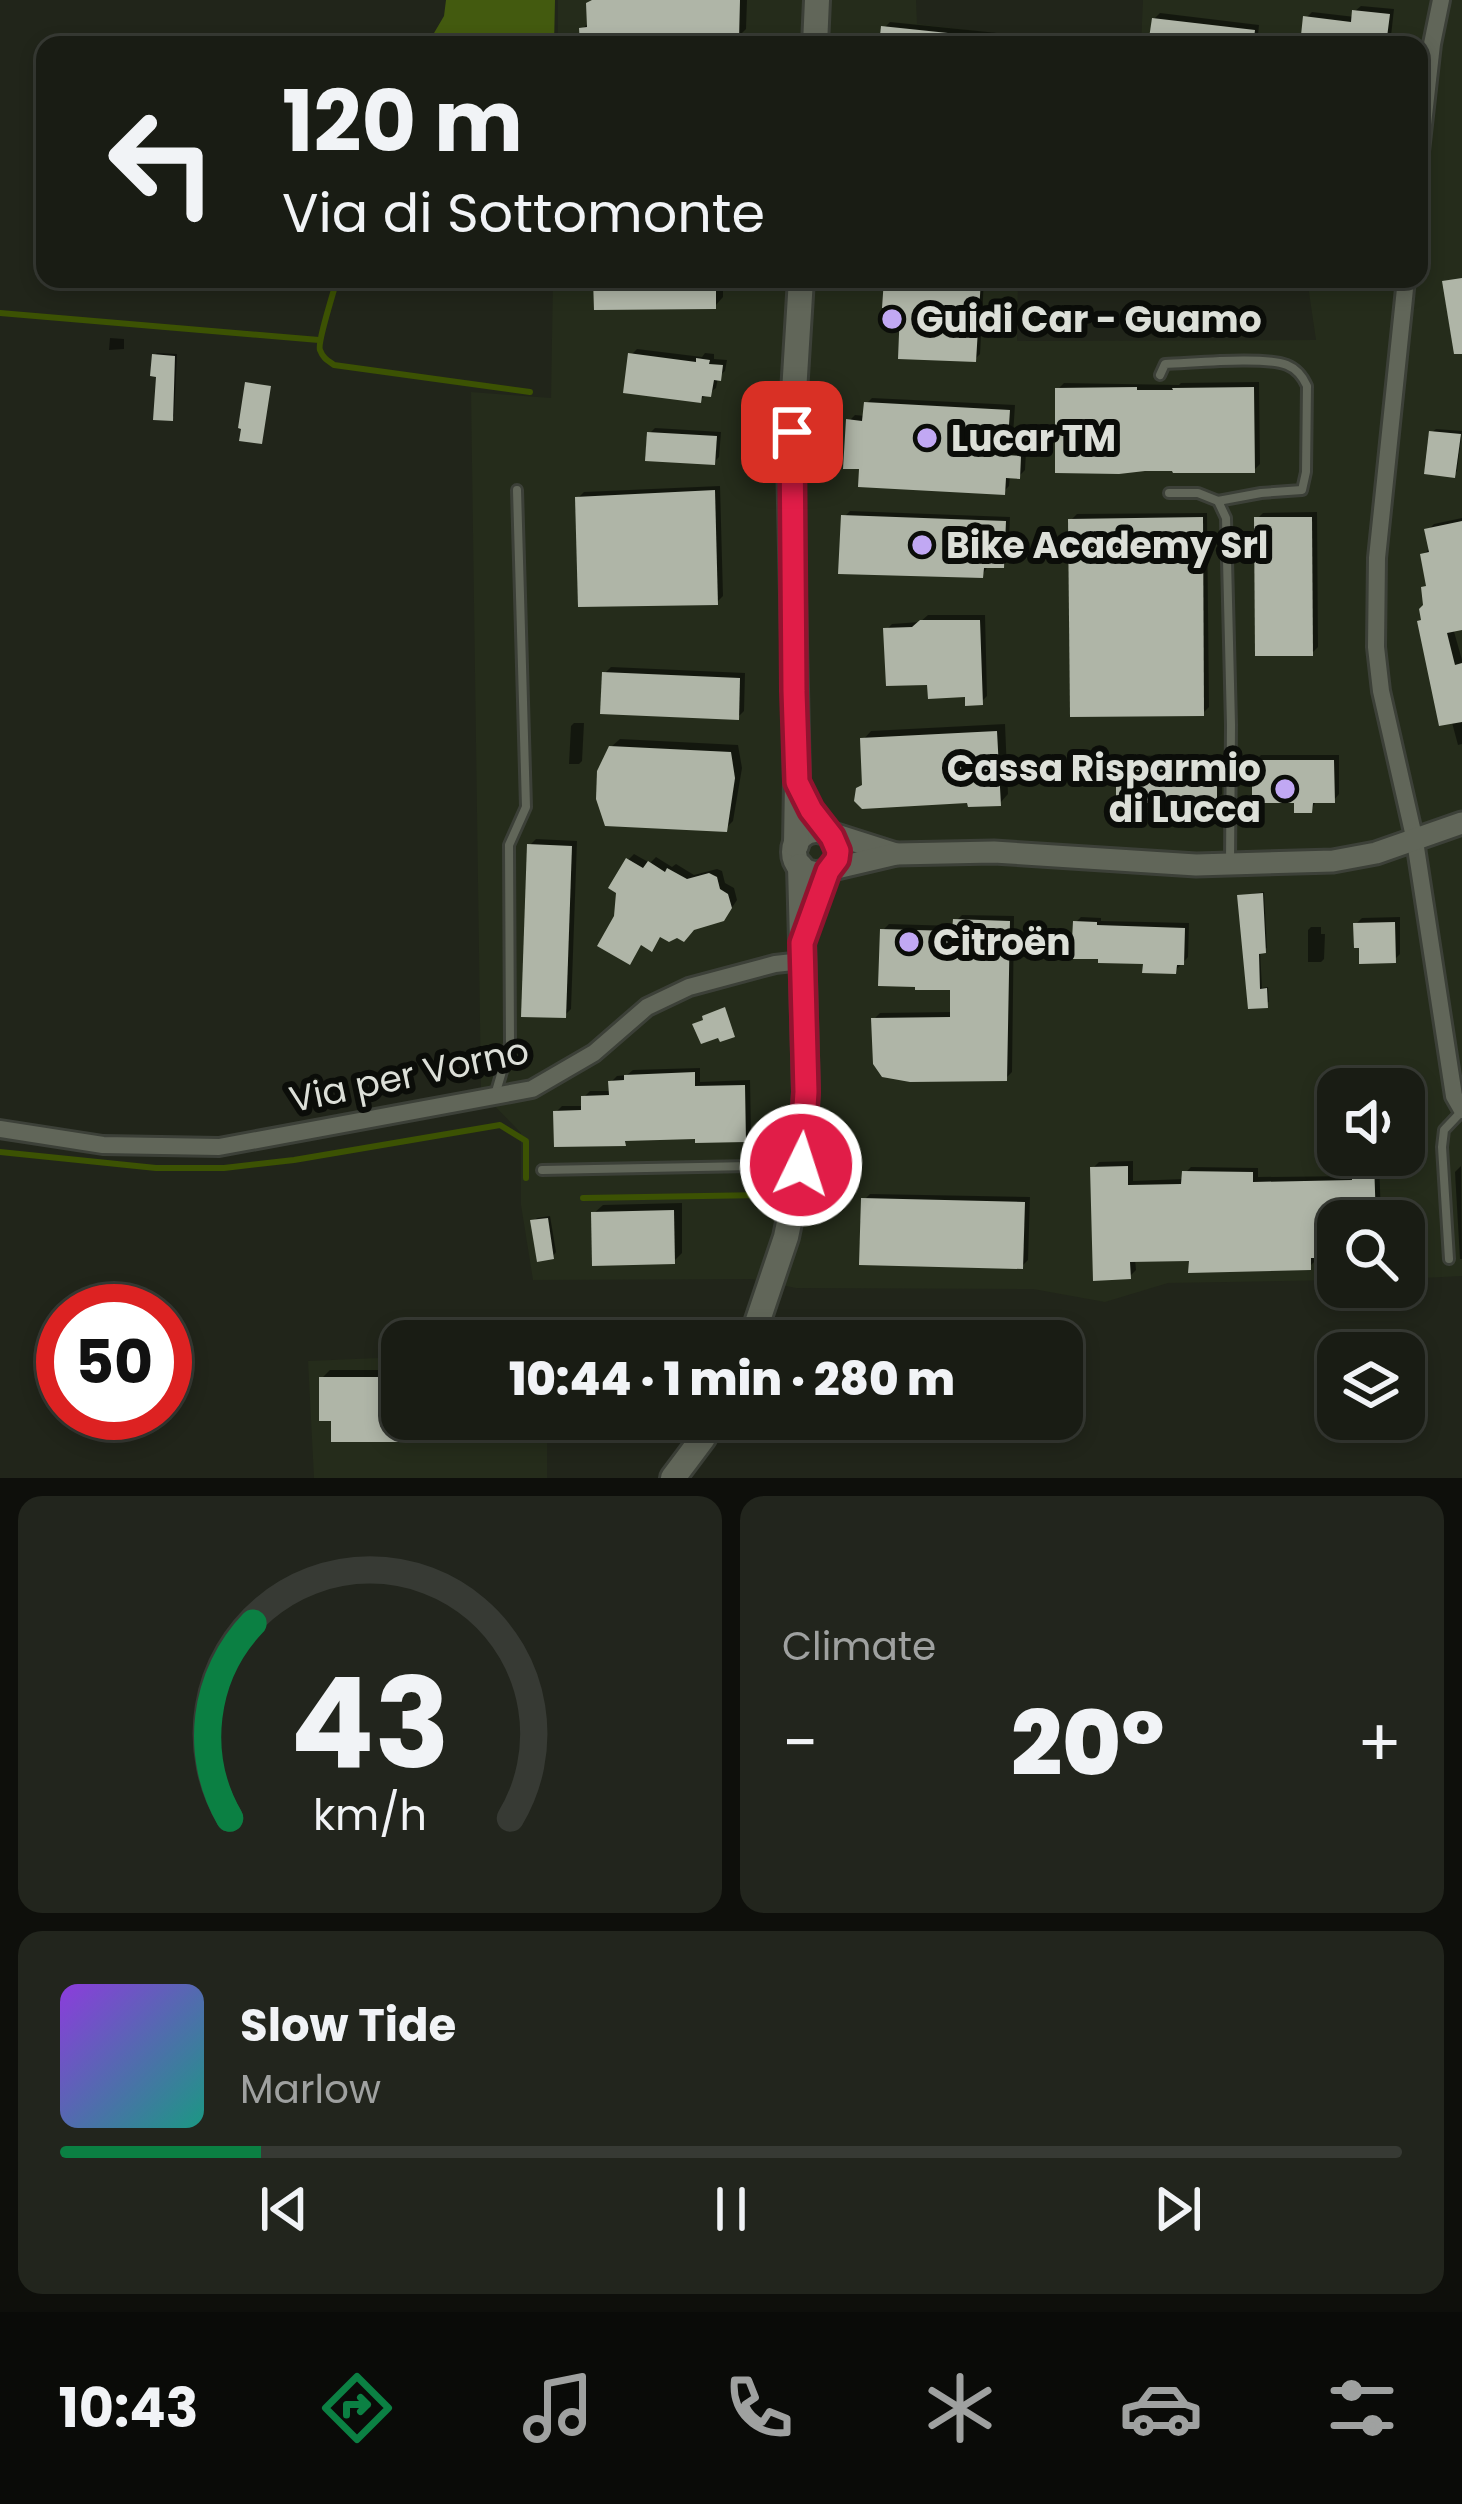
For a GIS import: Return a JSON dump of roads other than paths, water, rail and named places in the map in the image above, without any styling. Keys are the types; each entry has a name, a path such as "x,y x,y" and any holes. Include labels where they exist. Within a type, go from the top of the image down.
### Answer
{"main road":[{"path":"815,36 817,0"},
{"path":"758,1320 786,1237 801,1165 806,1092 790,457 800,288"},
{"path":"797,782 838,851 802,952"},
{"path":"798,856 805,833 826,832"},
{"path":"798,856 813,874 828,871"},
{"path":"673,1478 702,1440"}],"street":[{"path":"1428,80 1441,0"},
{"path":"1405,288 1376,558 1381,691 1415,841 1454,1096 1462,1111"},
{"path":"828,871 896,854 994,852 1196,865 1333,861 1376,854 1462,823"},
{"path":"826,832 896,854"},
{"name":"Via per Vorno","path":"0,1129 103,1144 220,1147 532,1089 594,1053 647,1007 688,987 802,952"}],"lane":[{"path":"1160,375 1165,364 1260,362 1286,364 1302,375 1307,386 1302,490 1218,501 1198,493 1168,493"},
{"path":"495,1096 510,1044 509,845 526,807 517,490"},
{"path":"1218,501 1226,518 1230,865"},
{"path":"1449,1259 1442,1147 1444,1130 1462,1111"},
{"path":"542,1170 801,1165"}],"waterway":[{"path":"334,288 320,345 322,355 334,365 530,392"},
{"path":"0,313 319,340"},
{"path":"0,1152 156,1168 224,1168 500,1125 526,1141 526,1178"},
{"path":"583,1198 766,1195"}],"place":[{"name":"Guidi Car - Guamo","path":"892,319"},
{"name":"Lucar TM","path":"927,438"},
{"name":"Bike Academy Srl","path":"922,545"},
{"name":"Cassa Risparmio di Lucca","path":"1285,789"},
{"name":"Citroën","path":"909,942"}]}
